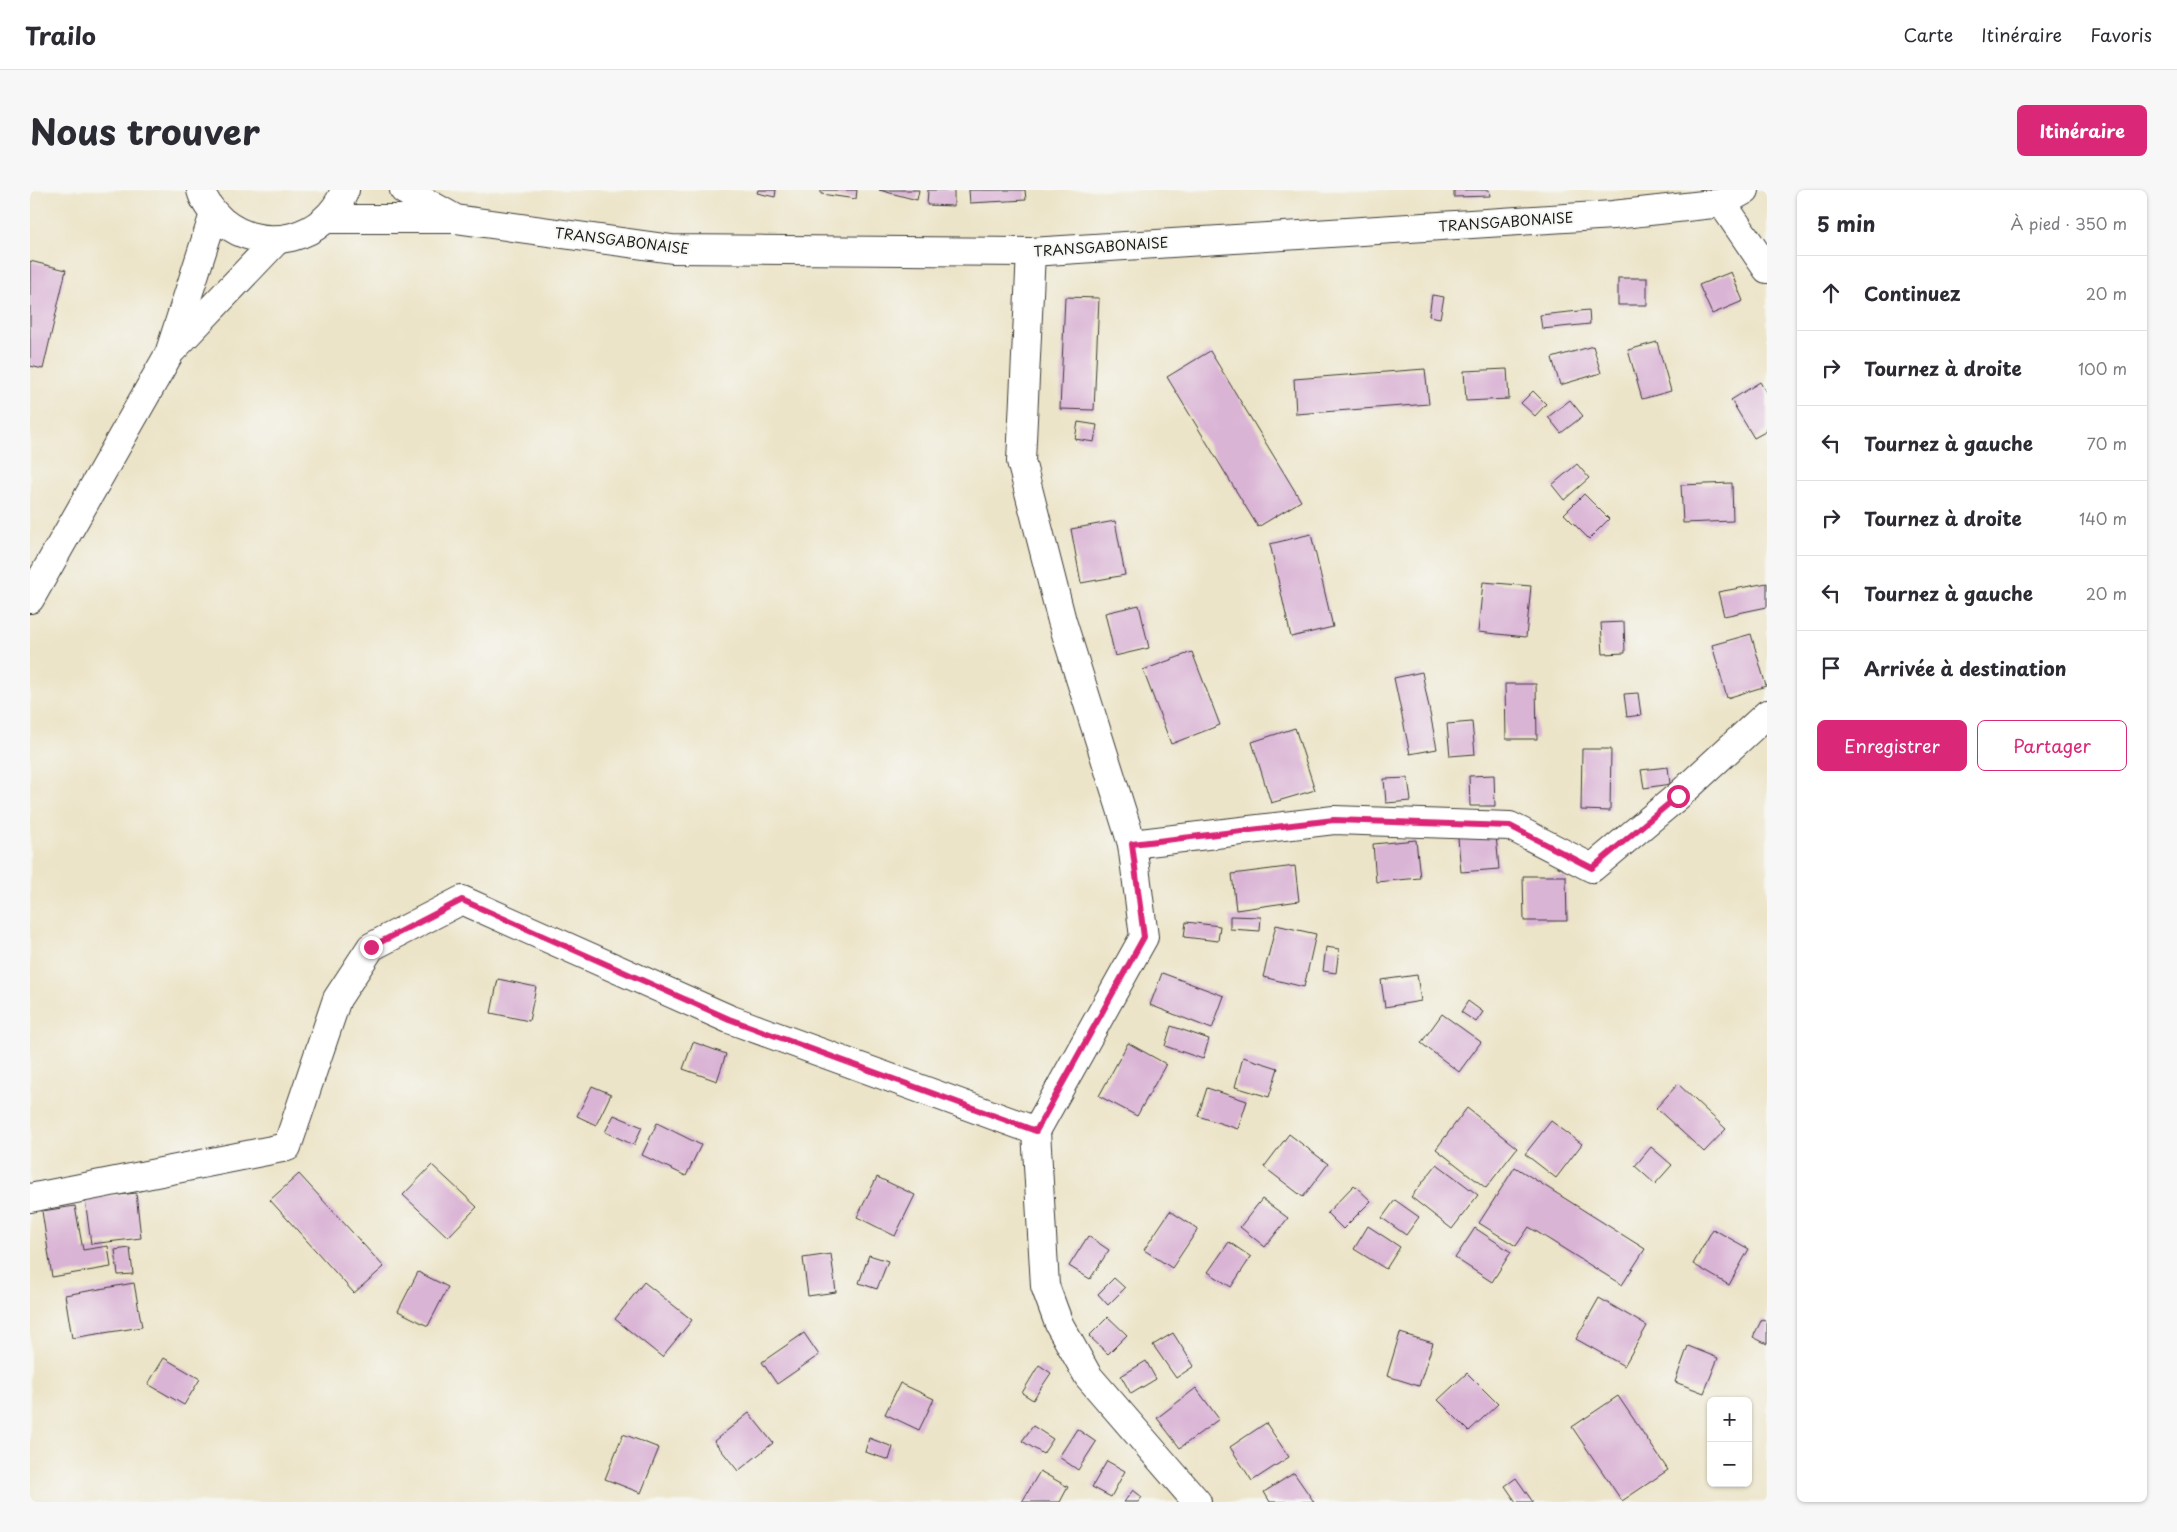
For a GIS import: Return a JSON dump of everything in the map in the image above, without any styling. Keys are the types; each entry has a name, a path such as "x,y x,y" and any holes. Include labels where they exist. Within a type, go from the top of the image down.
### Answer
{"main road":[{"path":"201,190 214,214 232,229 253,238 276,241 303,235 327,219 340,202 345,190"},
{"name":"TRANSGABONAISE","path":"404,190 455,219"},
{"path":"1734,196 1767,269"},
{"name":"TRANSGABONAISE","path":"327,219 455,219 672,249 1031,252 1613,215 1734,196"},
{"path":"30,599 169,354 214,214"},
{"path":"169,354 276,241"},
{"path":"1031,252 1021,461 1062,621 1132,844 1144,937 1036,1131 1045,1286 1059,1324 1088,1376 1197,1502"},
{"path":"1132,844 1334,820 1510,826 1592,868 1678,796 1767,714"},
{"path":"30,1198 287,1147 337,999 371,947 462,900 729,1019 1036,1131"}],"building":[{"path":"758,190 776,190 775,197 757,193"},
{"path":"821,190 857,190 856,199 821,194"},
{"path":"879,190 919,190 917,200"},
{"path":"928,190 954,190 954,206 927,205"},
{"path":"969,190 1025,190 1026,200 970,203"},
{"path":"1454,190 1489,190 1490,196 1454,197"},
{"path":"30,261 66,270 43,369 30,366"},
{"path":"1731,272 1743,301 1712,314 1699,285"},
{"path":"1618,278 1647,278 1647,305 1618,305"},
{"path":"1432,295 1444,297 1440,318 1429,316"},
{"path":"1065,297 1099,298 1094,410 1060,409"},
{"path":"1589,310 1590,324 1542,329 1540,315"},
{"path":"1657,342 1671,391 1642,399 1628,350"},
{"path":"1593,346 1601,373 1560,385 1552,358"},
{"path":"1210,351 1301,501 1258,527 1167,377"},
{"path":"1425,369 1429,404 1296,414 1294,379"},
{"path":"1507,369 1509,399 1466,401 1464,371"},
{"path":"1760,382 1767,394 1767,431 1754,438 1731,400"},
{"path":"1533,391 1546,404 1535,416 1521,403"},
{"path":"1570,400 1583,416 1561,433 1548,417"},
{"path":"1078,422 1097,425 1094,442 1075,439"},
{"path":"1577,464 1589,478 1564,500 1552,485"},
{"path":"1732,483 1733,521 1683,523 1681,485"},
{"path":"1584,494 1609,519 1589,539 1564,514"},
{"path":"1115,521 1125,575 1081,583 1071,529"},
{"path":"1311,534 1333,627 1291,637 1270,544"},
{"path":"1483,582 1531,586 1526,637 1478,632"},
{"path":"1767,583 1767,607 1724,616 1718,592"},
{"path":"1139,605 1149,648 1115,656 1105,613"},
{"path":"1624,622 1625,653 1603,654 1601,623"},
{"path":"1751,634 1766,686 1727,698 1712,645"},
{"path":"1192,652 1220,725 1171,744 1143,670"},
{"path":"1422,672 1437,749 1410,754 1394,678"},
{"path":"1505,684 1536,684 1537,739 1506,739"},
{"path":"1638,693 1641,715 1627,717 1624,694"},
{"path":"1472,722 1475,754 1450,756 1447,724"},
{"path":"1295,728 1315,790 1271,803 1252,742"},
{"path":"1582,749 1611,749 1610,811 1581,810"},
{"path":"1668,767 1670,784 1644,788 1641,770"},
{"path":"1494,775 1495,806 1470,806 1469,776"},
{"path":"1408,778 1411,801 1386,803 1384,779"},
{"path":"1496,835 1499,869 1461,872 1458,838"},
{"path":"1416,840 1420,878 1376,882 1373,844"},
{"path":"1295,866 1299,901 1236,910 1232,874"},
{"path":"1523,876 1566,876 1567,921 1524,921"},
{"path":"1230,916 1261,917 1260,931 1230,929"},
{"path":"1186,922 1220,926 1218,941 1184,937"},
{"path":"1276,925 1316,934 1304,987 1263,977"},
{"path":"1326,947 1339,949 1336,973 1323,971"},
{"path":"1162,973 1224,996 1212,1029 1150,1005"},
{"path":"1417,975 1421,1001 1385,1007 1381,980"},
{"path":"498,979 536,987 529,1021 491,1013"},
{"path":"1468,1001 1483,1012 1476,1022 1461,1012"},
{"path":"1442,1014 1481,1042 1459,1072 1421,1043"},
{"path":"1171,1026 1209,1039 1203,1059 1165,1046"},
{"path":"693,1042 726,1054 717,1081 683,1069"},
{"path":"1128,1043 1166,1064 1137,1116 1099,1096"},
{"path":"1243,1057 1278,1068 1269,1097 1235,1087"},
{"path":"1678,1084 1726,1129 1704,1152 1656,1108"},
{"path":"592,1086 611,1094 596,1125 577,1116"},
{"path":"1207,1088 1247,1101 1238,1129 1198,1116"},
{"path":"1467,1108 1517,1148 1486,1188 1436,1149"},
{"path":"614,1115 642,1127 634,1145 605,1132"},
{"path":"1551,1121 1582,1144 1556,1178 1525,1154"},
{"path":"657,1123 701,1145 686,1176 642,1155"},
{"path":"1289,1134 1328,1164 1303,1197 1264,1167"},
{"path":"1651,1147 1672,1165 1655,1184 1635,1166"},
{"path":"1437,1164 1478,1195 1452,1229 1411,1197"},
{"path":"432,1165 477,1207 448,1237 403,1195"},
{"path":"1515,1167 1645,1249 1622,1285 1529,1227 1516,1246 1479,1223"},
{"path":"299,1174 384,1267 354,1293 270,1200"},
{"path":"877,1177 915,1195 895,1236 857,1217"},
{"path":"1354,1185 1371,1201 1343,1229 1327,1213"},
{"path":"136,1193 141,1238 91,1244 85,1199"},
{"path":"1262,1199 1288,1218 1265,1247 1240,1227"},
{"path":"1395,1200 1419,1217 1406,1235 1382,1218"},
{"path":"75,1206 83,1250 108,1246 111,1267 52,1277 42,1211"},
{"path":"1170,1211 1198,1229 1172,1268 1144,1250"},
{"path":"1368,1226 1400,1247 1386,1269 1354,1249"},
{"path":"1475,1228 1511,1252 1492,1282 1455,1258"},
{"path":"1713,1229 1749,1249 1729,1285 1693,1264"},
{"path":"1088,1236 1109,1250 1090,1279 1069,1266"},
{"path":"1229,1242 1251,1257 1231,1287 1208,1272"},
{"path":"130,1248 133,1274 118,1275 115,1250"},
{"path":"831,1254 836,1292 808,1296 803,1258"},
{"path":"869,1255 888,1261 877,1289 859,1283"},
{"path":"418,1272 448,1287 428,1326 398,1311"},
{"path":"1114,1278 1125,1288 1108,1305 1098,1294"},
{"path":"644,1282 692,1320 662,1357 615,1319"},
{"path":"134,1283 142,1327 72,1338 65,1295"},
{"path":"1599,1298 1647,1326 1624,1366 1576,1339"},
{"path":"1108,1317 1127,1335 1108,1354 1089,1336"},
{"path":"1762,1319 1767,1321 1767,1344 1753,1337"},
{"path":"804,1333 819,1355 777,1384 762,1362"},
{"path":"1173,1333 1194,1366 1176,1378 1153,1345"},
{"path":"1400,1333 1433,1343 1419,1386 1387,1376"},
{"path":"1688,1346 1718,1358 1704,1393 1675,1382"},
{"path":"164,1358 200,1379 184,1405 148,1384"},
{"path":"1146,1361 1156,1379 1131,1394 1121,1376"},
{"path":"1039,1365 1051,1373 1033,1400 1022,1393"},
{"path":"1467,1373 1498,1404 1469,1431 1438,1400"},
{"path":"900,1383 934,1399 919,1430 885,1414"},
{"path":"1196,1388 1219,1419 1180,1448 1157,1418"},
{"path":"1618,1396 1668,1470 1622,1501 1572,1427"},
{"path":"749,1413 773,1443 738,1471 714,1441"},
{"path":"1266,1423 1289,1457 1252,1481 1230,1447"},
{"path":"1033,1426 1053,1439 1043,1454 1022,1441"},
{"path":"1077,1429 1096,1442 1078,1470 1059,1457"},
{"path":"623,1434 659,1448 641,1493 605,1479"},
{"path":"869,1438 893,1447 889,1460 865,1452"},
{"path":"1107,1461 1125,1471 1111,1497 1092,1487"},
{"path":"1040,1471 1068,1487 1060,1502 1022,1502"},
{"path":"1294,1473 1314,1502 1270,1502 1264,1492"},
{"path":"1516,1478 1533,1502 1516,1502 1505,1486"},
{"path":"1133,1490 1142,1497 1138,1502 1124,1502"}],"route":[{"path":"371,947 462,900 729,1019 1036,1131 1144,937 1132,844 1334,820 1510,826 1592,868 1678,796"}]}
